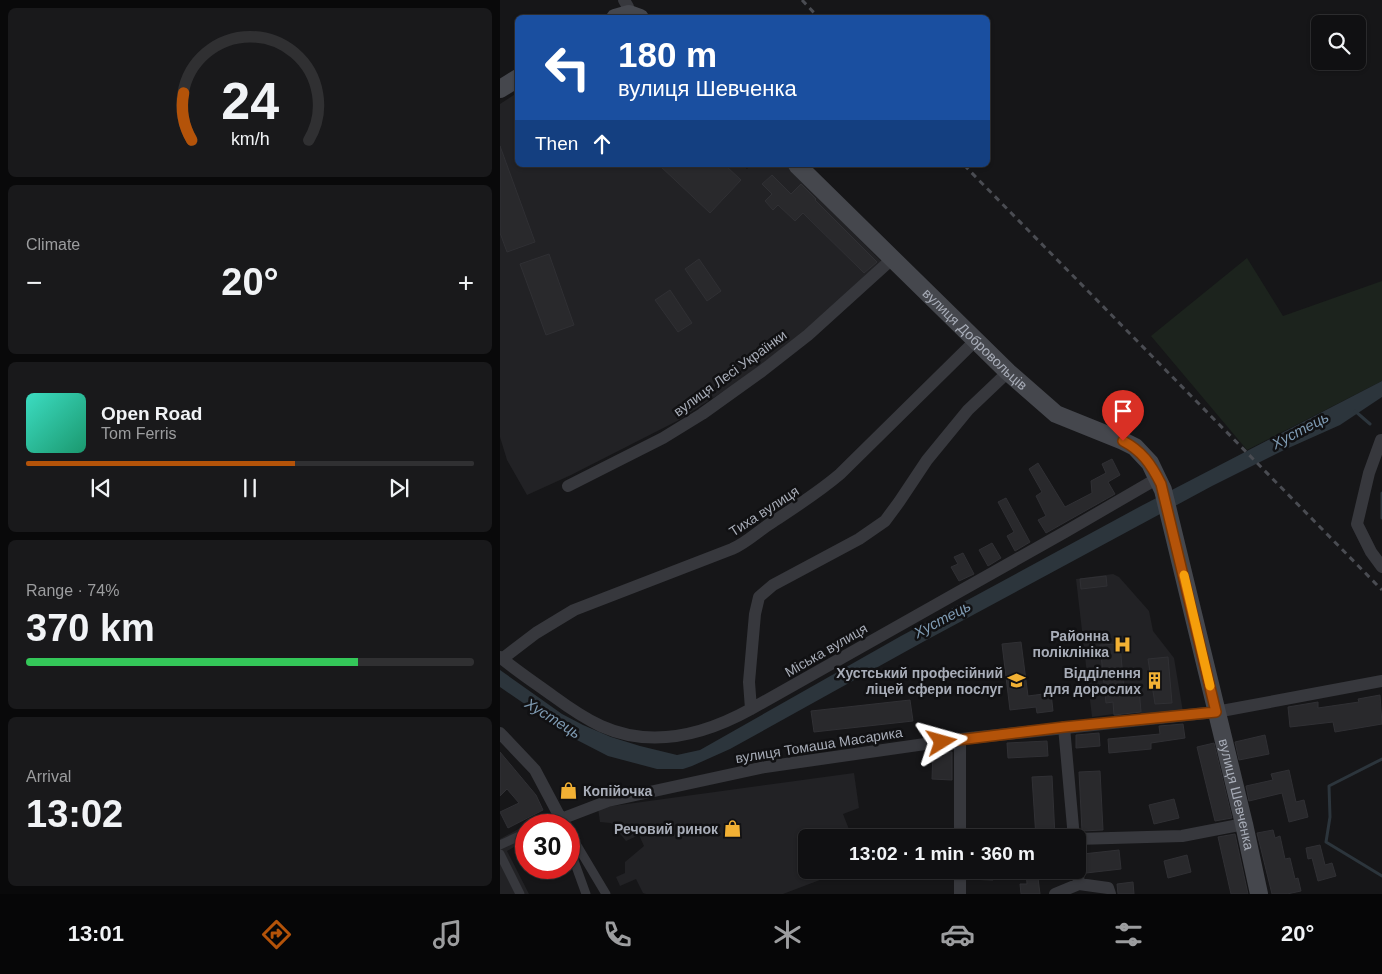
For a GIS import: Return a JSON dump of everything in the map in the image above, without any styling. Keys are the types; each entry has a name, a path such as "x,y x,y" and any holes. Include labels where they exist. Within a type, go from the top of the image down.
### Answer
{"main road":[{"path":"500,89 515,80"},
{"name":"вулиця Добровольців","path":"799,167 1008,372 1056,414 1123,441 1135,448 1145,457 1160,484"},
{"name":"вулиця Шевченка","path":"1160,484 1244,824 1259,894"}],"street":[{"name":"вулиця Лесі Українки","path":"568,486 663,438 702,414 808,335 893,258"},
{"name":"Тиха вулиця","path":"501,658 536,633 574,610 732,549 750,540 772,521 818,493 834,479 861,455 975,341"},
{"path":"751,709 748,682 756,604 759,597 773,585 859,539 884,521 927,460 968,410 1008,372"},
{"path":"1381,440 1369,473 1357,524 1371,552 1382,567"},
{"name":"Міська вулиця","path":"501,658 584,717 601,726 627,734 654,738 697,733 751,709 1065,532 1160,484"},
{"name":"вулиця Томаша Масарика","path":"580,815 608,802 765,766 960,739 1216,712 1382,681"},
{"path":"1064,727 1074,829"},
{"path":"500,733 535,770 558,814"},
{"path":"960,739 960,829"},
{"path":"1086,838 1182,836 1244,824"},
{"path":"500,845 515,839"},
{"path":"580,850 606,894"},
{"path":"500,854 520,894"},
{"path":"580,877 586,894"},
{"path":"960,879 960,894"},
{"path":"1078,879 1079,884"},
{"path":"1055,894 1079,884 1108,888 1110,894"}],"shaded area":[{"path":"515,94 515,167 744,167 747,169 749,167 789,167 881,261 803,333 735,384 677,421 571,475 527,495 507,460 500,437 500,104"},
{"path":"1247,258 1283,316 1382,281 1382,381 1247,450 1151,336"},
{"name":"Районна поліклініка","path":"1113,574 1119,577 1149,611 1153,631 1174,658 1183,712 1141,715 1141,712 1121,714 1121,716 1115,717 1114,714 1092,717 1076,579"},
{"name":"Речовий ринок","path":"854,773 859,808 843,814 849,829 798,829 798,879 822,879 783,894 646,894 643,893 636,879 620,886 616,877 625,873 625,862 644,846 639,835 626,841 611,823 600,822 598,808"},
{"path":"515,831 515,846 507,851 515,867 515,879 521,879 529,894 500,894 500,839"}],"water":[{"name":"Хустець","path":"1382,381 1382,397 1340,425 1284,450 1212,486 921,643 730,749 692,766 683,769 657,769 608,756 577,740 500,687 500,670 562,714 611,737 677,755 700,750 901,636 1141,506"}],"building":[{"path":"500,146 535,242 507,252 500,233"},
{"path":"661,167 727,167 741,180 710,213"},
{"path":"772,175 791,194 801,184 877,262 864,273 803,213 795,221 778,205 773,210 765,201 772,194 762,184"},
{"path":"549,254 574,325 546,335 520,264"},
{"path":"699,259 721,291 707,301 685,269"},
{"path":"670,290 692,323 678,332 655,300"},
{"path":"1112,459 1120,475 1108,482 1115,494 1046,533 1038,520 1046,516 1036,496 1042,492 1029,469 1038,463 1065,507 1092,493 1091,481 1106,473 1102,464"},
{"path":"1006,498 1030,542 1015,551 1007,536 1014,532 998,502"},
{"path":"992,543 1001,558 988,566 979,550"},
{"path":"963,553 974,574 959,581 951,567 958,564 954,557"},
{"path":"1106,576 1107,586 1081,589 1080,579"},
{"path":"1021,642 1028,696 1051,693 1053,711 1037,713 1036,707 1010,710 1002,644"},
{"path":"1120,644 1124,690 1139,688 1141,712 1114,715 1113,702 1106,703 1100,645"},
{"name":"Відділення для дорослих","path":"1168,657 1172,703 1155,704 1148,659"},
{"path":"1380,695 1382,724 1335,732 1333,722 1290,727 1288,707 1318,702 1318,708 1359,702 1358,699"},
{"path":"910,700 913,721 814,732 811,711"},
{"path":"1183,724 1185,738 1151,743 1151,749 1109,753 1108,739 1160,734 1159,726"},
{"path":"1099,733 1100,746 1076,748 1076,735"},
{"path":"1265,735 1269,754 1239,760 1235,742"},
{"path":"1047,741 1048,756 1008,758 1007,743"},
{"path":"1214,743 1232,818 1215,821 1197,747"},
{"path":"933,751 952,752 952,780 932,779"},
{"path":"500,752 536,795 543,810 535,814 515,814 515,824 508,828 500,812 519,803 507,789 500,796"},
{"path":"1289,770 1296,802 1304,800 1308,817 1289,822 1282,793 1249,801 1246,786 1273,780 1271,774"},
{"path":"1100,771 1103,830 1086,831 1086,829 1082,829 1079,772"},
{"path":"1052,776 1055,829 1035,829 1032,777"},
{"path":"1174,799 1179,818 1154,824 1149,805"},
{"path":"1273,830 1275,838 1280,836 1285,859 1290,858 1295,879 1298,878 1301,891 1287,894 1272,894 1257,833"},
{"path":"1235,834 1248,894 1231,894 1218,837"},
{"path":"1320,845 1325,865 1332,863 1336,876 1318,881 1312,858 1308,859 1306,848"},
{"path":"1119,850 1121,869 1086,873 1086,854"},
{"path":"1187,855 1191,872 1168,878 1164,861"},
{"path":"1027,879 1038,879 1040,894 1021,894 1020,884 1027,884"},
{"path":"1133,882 1134,894 1118,894 1117,884"}],"waterway":[{"path":"1355,411 1370,424"},
{"path":"1382,493 1382,518"},
{"path":"1382,759 1329,786 1330,817 1326,842 1382,876"}],"railway":[{"path":"802,0 816,15"},
{"path":"966,167 1382,590"}],"slow traffic":[{"path":"1184,575 1210,686"}],"place":[{"name":"Районна поліклініка","path":"1123,644"},
{"name":"Хустський професійний ліцей сфери послуг","path":"1017,681"},
{"name":"Відділення для дорослих","path":"1155,681"},
{"name":"Копійочка","path":"569,791"},
{"name":"Речовий ринок","path":"732,829"}],"route":[{"path":"942,742 1064,727 1216,712 1161,484 1145,457 1123,441"}]}
